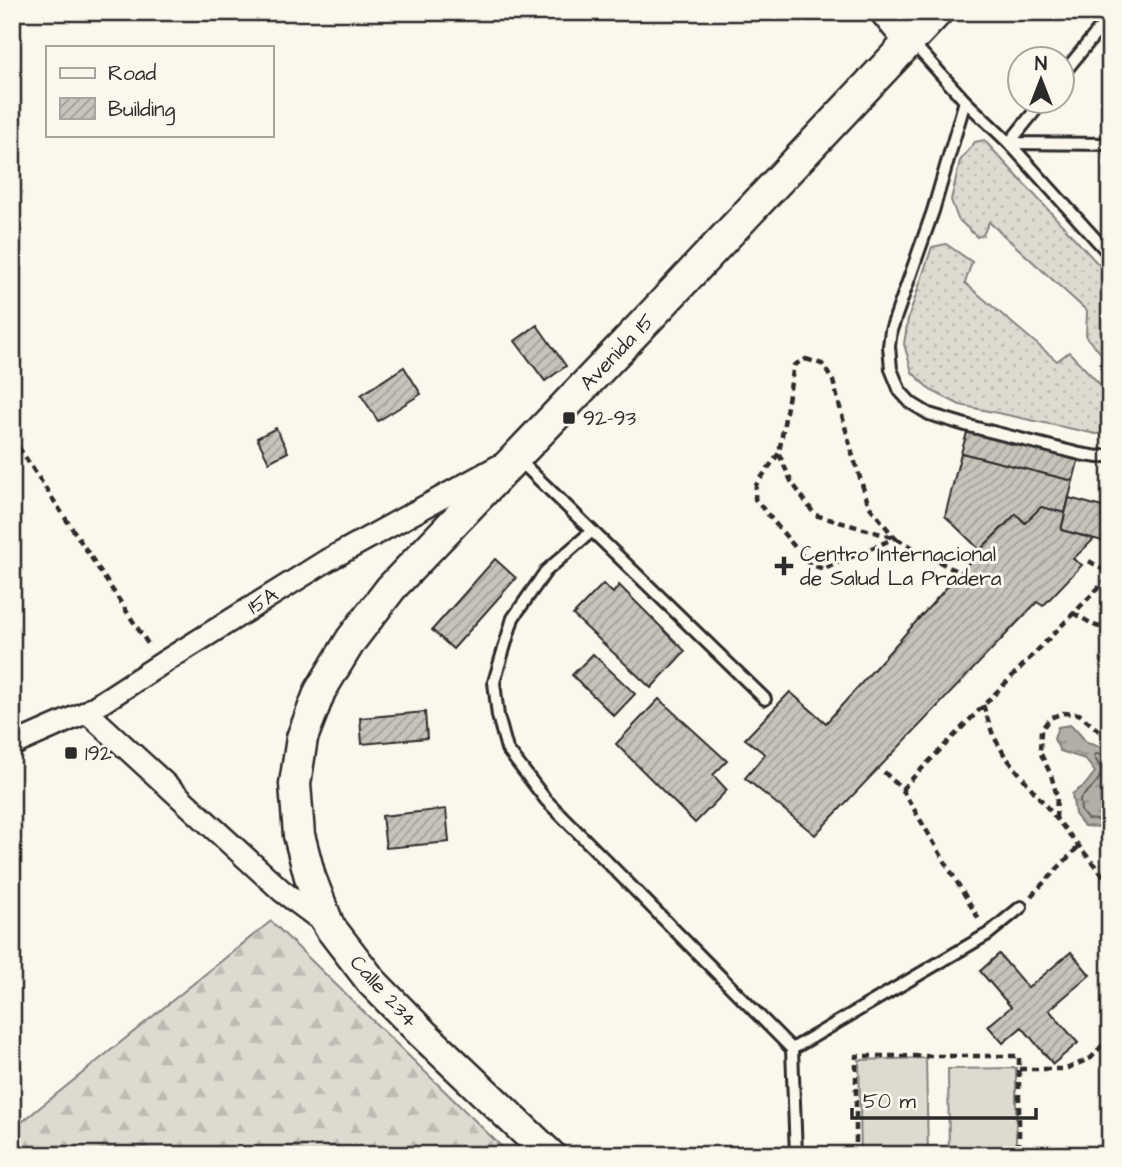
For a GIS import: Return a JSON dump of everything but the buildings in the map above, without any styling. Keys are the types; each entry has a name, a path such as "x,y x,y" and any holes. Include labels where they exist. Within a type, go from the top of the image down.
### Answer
{"street":[{"path":"886,12 910,40"},
{"name":"Avenida 15","path":"295,784 302,738 320,691 351,640 391,588 937,12"},
{"name":"15A","path":"12,745 87,712 326,561 516,457"},
{"path":"87,712 282,891 329,926"},
{"name":"Calle 234","path":"295,784 299,835 310,877 329,926 372,982 550,1155"}],"lane":[{"path":"1076,58 1110,16"},
{"path":"910,40 965,101 1009,143 1110,256"},
{"path":"965,101 933,211 891,330 891,369 900,391 911,403 942,418 1080,454 1098,457 1110,455"},
{"path":"1009,143 1031,116"},
{"path":"1009,143 1110,144"},
{"path":"516,457 765,699"},
{"path":"592,531 546,571 513,618 494,681 498,716 507,749 546,800 792,1049 796,1155"},
{"path":"792,1049 988,934 1021,907"}],"path":[{"path":"806,359 822,365 833,381 869,506 895,538 824,569 809,564 755,499 756,485 779,453 794,365 806,359"},
{"path":"12,437 150,648 164,662"},
{"path":"779,453 791,481 815,515 895,538 960,573"},
{"path":"902,789 1110,575 1089,561"},
{"path":"1073,613 1096,626 1110,629"},
{"path":"983,705 993,735 1005,756 1110,884"},
{"path":"1056,819 1057,796 1040,752 1041,730 1050,719 1063,713 1079,714 1105,736 1110,736"},
{"path":"884,772 902,789 988,934"},
{"path":"1021,907 1079,846"},
{"path":"1019,1069 1066,1069 1091,1058 1110,1037"},
{"path":"856,1155 856,1056 1019,1056 1019,1155"}],"green space":[{"path":"984,140 1110,277 1110,363 1086,337 1087,311 989,222 983,235 977,237 958,219 951,200 960,161 975,142"},
{"path":"946,244 972,262 965,283 1057,361 1069,352 1110,395 1110,433 1096,434 960,405 930,390 912,372 904,344 908,319 932,247"},
{"path":"271,921 510,1155 12,1155 12,1130"},
{"path":"926,1058 928,1155 861,1155 859,1060"},
{"path":"1016,1068 1016,1155 949,1155 948,1069"}],"water":[{"path":"1070,725 1087,743 1110,749 1110,822 1100,827 1084,826 1075,814 1072,794 1085,785 1095,772 1085,759 1060,751 1054,739 1058,727"}],"place":[{"name":"92-93","path":"569,418"},
{"name":"Centro Internacional de Salud La Pradera","path":"784,566"},
{"name":"192","path":"71,753"}]}
